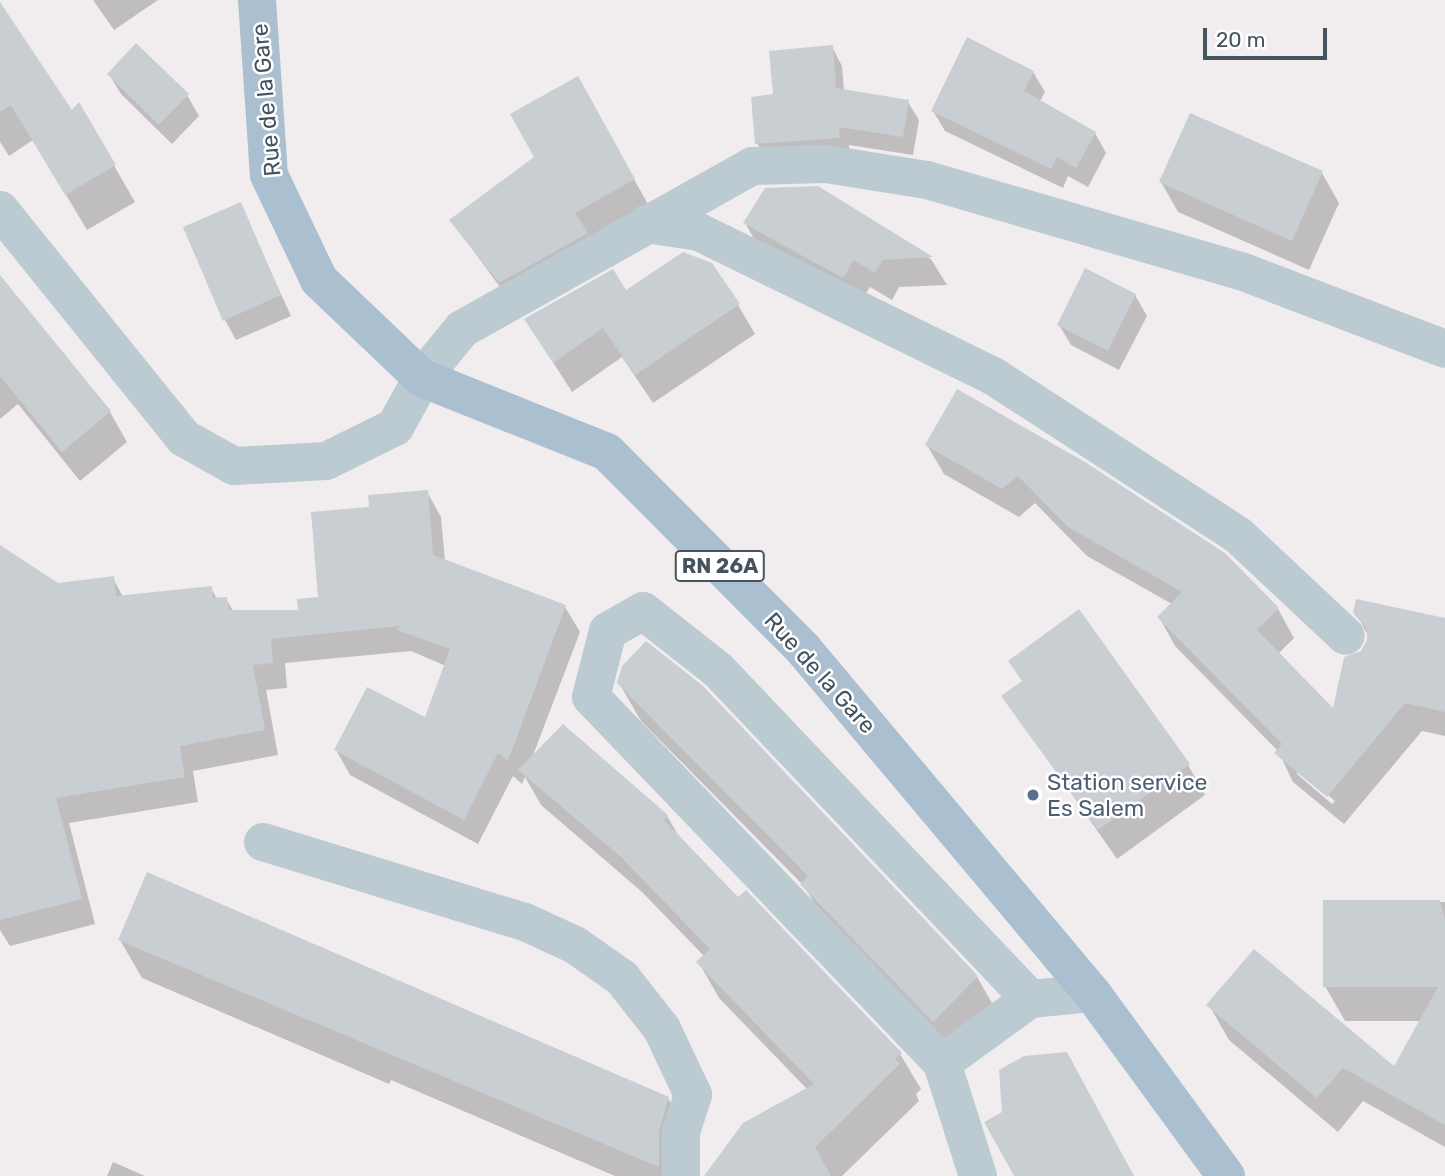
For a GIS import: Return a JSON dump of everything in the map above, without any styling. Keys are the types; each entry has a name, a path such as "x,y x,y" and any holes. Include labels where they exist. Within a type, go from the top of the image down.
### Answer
{"main road":[{"name":"Rue de la Gare","path":"257,0 269,175 319,280 422,378 607,452 804,650 1092,993 1226,1176"}],"street":[{"path":"0,210 184,438 234,466 326,461 395,427 422,378 462,329 752,166 826,164 914,178 1241,271 1445,349"},
{"path":"646,224 699,232 993,376 1239,536 1346,636"},
{"path":"978,1176 942,1063 591,697 608,631 643,611 718,670 1030,999"},
{"path":"264,842 525,922 575,945 622,978 662,1029 693,1095 681,1131 681,1176"},
{"path":"942,1063 1030,999 1092,993"}],"building":[{"path":"0,2 72,110 79,102 116,165 65,195 11,105 0,112"},
{"path":"967,37 1034,71 1024,91 1096,132 1076,168 1057,157 1051,169 931,111"},
{"path":"136,43 189,94 159,125 107,74"},
{"path":"833,45 836,88 909,100 903,137 839,127 840,138 755,144 751,97 773,94 769,51"},
{"path":"578,76 635,179 575,213 588,233 499,283 449,220 534,157 510,114"},
{"path":"1190,113 1323,171 1292,241 1159,182"},
{"path":"818,186 933,257 883,260 875,273 854,260 843,278 743,223 765,188"},
{"path":"241,202 281,295 223,321 183,227"},
{"path":"683,252 712,263 740,304 635,375 603,328 553,363 524,319 613,269 626,290"},
{"path":"1085,268 1136,294 1108,351 1057,325"},
{"path":"0,275 111,411 62,452 0,376"},
{"path":"957,389 1085,462 1225,553 1279,608 1257,630 1333,708 1344,657 1361,651 1367,640 1367,629 1353,613 1356,599 1445,618 1445,712 1405,703 1327,797 1274,753 1282,744 1157,617 1182,592 1068,527 1018,476 1002,489 925,445"},
{"path":"428,490 433,555 566,605 508,761 498,753 464,820 334,750 367,687 425,717 450,649 397,630 400,626 271,639 273,663 253,665 265,730 180,746 185,777 56,798 82,899 0,920 0,545 58,583 114,576 116,596 212,586 213,598 227,597 229,610 298,610 297,599 318,597 311,512 369,507 368,495"},
{"path":"1079,609 1190,764 1098,830 1001,696 1022,681 1008,661"},
{"path":"646,641 703,686 978,976 933,1022 800,884 808,876 617,683 622,666"},
{"path":"563,724 668,815 664,820 738,897 746,890 902,1053 895,1059 900,1064 815,1147 831,1176 704,1176 743,1123 814,1084 696,962 710,949 620,856 518,770"},
{"path":"147,872 669,1097 659,1131 659,1167 118,940"},
{"path":"1323,900 1440,900 1445,920 1445,1125 1343,1068 1317,1098 1206,1005 1254,949 1394,1066 1438,987 1323,987"},
{"path":"1067,1052 1134,1176 1014,1176 984,1122 1002,1112 999,1070 1024,1056"}],"place":[{"name":"Station service Es Salem","path":"1033,795"}]}
